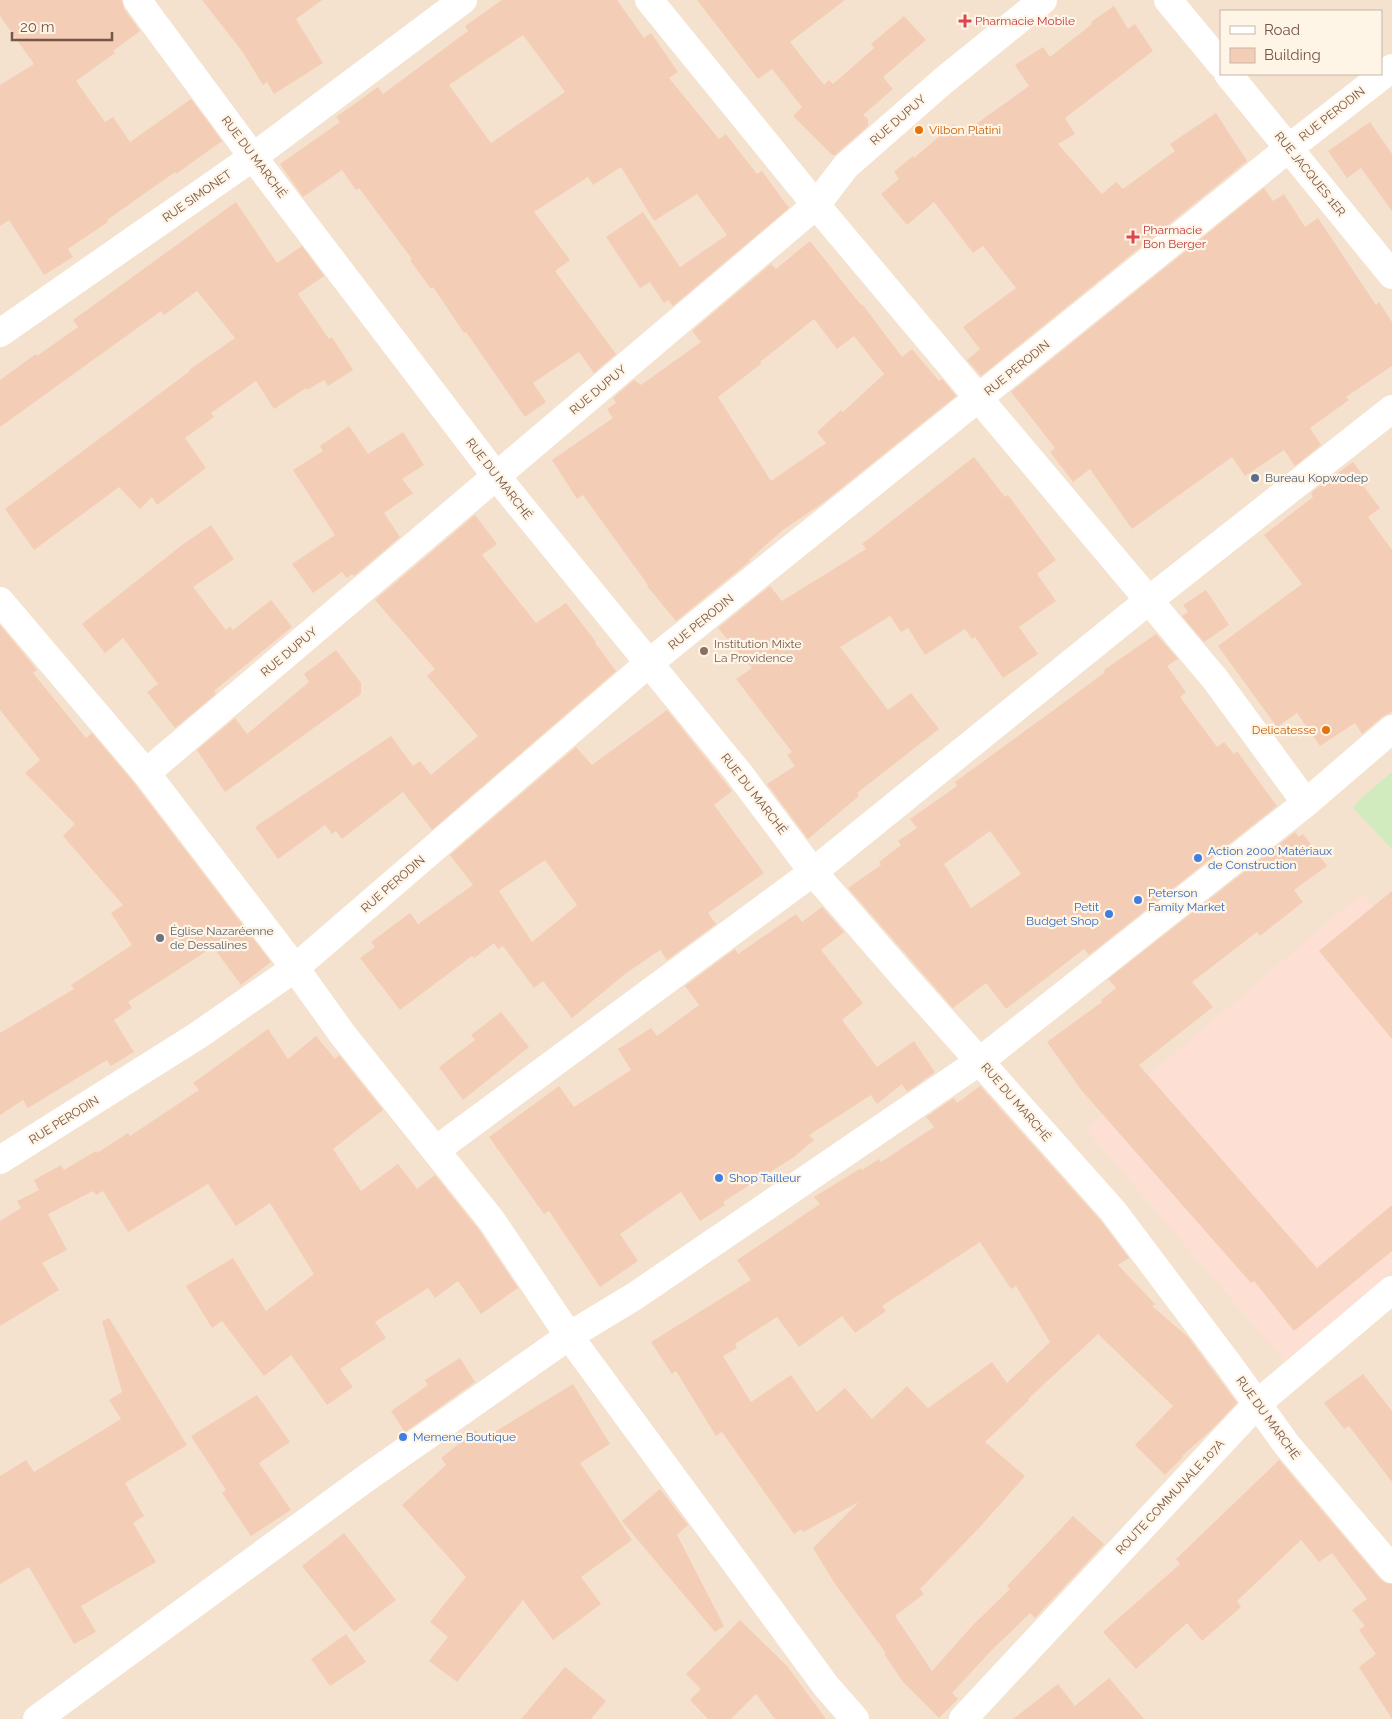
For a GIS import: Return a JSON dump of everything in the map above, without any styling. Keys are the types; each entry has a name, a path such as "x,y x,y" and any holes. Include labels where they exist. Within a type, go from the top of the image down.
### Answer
{"street":[{"name":"RUE DU MARCHÉ","path":"137,0 253,157 496,476 738,772 813,872 1113,1211 1320,1486 1392,1569"},
{"name":"RUE SIMONET","path":"0,333 253,157 463,0"},
{"path":"649,0 816,205 1215,679 1306,802"},
{"name":"RUE DUPUY","path":"146,773 816,205 846,166 943,81 1043,0"},
{"path":"1168,0 1220,63"},
{"name":"RUE PERODIN","path":"0,1160 189,1041 296,968 649,663 1289,148 1392,68"},
{"name":"RUE JACQUES 1ER","path":"1229,75 1392,275"},
{"path":"436,1150 813,872 1148,601 1392,409"},
{"path":"0,601 146,773 296,968 343,1035 492,1221 569,1336 826,1686 855,1719"},
{"path":"37,1719 365,1479 569,1336 635,1296 980,1061 1306,802 1392,729"},
{"name":"ROUTE COMMUNALE 107A","path":"963,1719 1257,1404 1392,1290"}],"shaded area":[{"path":"0,0 1392,0 1392,1719 0,1719"},
{"path":"1362,893 1392,928 1392,1271 1285,1362 1086,1129"}],"green space":[{"path":"1392,772 1392,849 1353,808 1359,800"}],"building":[{"path":"0,0 122,0 124,9 140,31 113,51 115,53 76,81 105,122 113,117 130,142 191,99 222,141 176,174 175,172 68,249 73,257 44,275 9,220 0,226 0,85 34,64 0,16"},
{"path":"202,0 322,0 296,19 323,63 274,94 267,82 263,85 242,51"},
{"path":"502,0 617,0 644,38 651,33 678,72 669,78 719,139 726,134 757,174 762,171 789,208 673,306 668,300 664,303 650,282 640,288 606,237 643,212 680,267 727,235 697,194 654,221 621,167 593,185 588,177 534,212 570,260 555,271 616,354 594,373 579,352 533,383 546,402 525,417 433,287 431,289 410,260 412,259 359,188 356,190 342,170 303,197 280,164 340,122 336,117 378,87 383,94 468,31 465,26","holes":["523,35 565,92 491,143 449,85"]},
{"path":"697,0 845,0 790,42 824,85 829,80 833,84 874,48 871,44 904,16 926,40 883,77 893,89 863,115 868,119 868,126 835,155 832,155 793,116 802,107 772,69 758,79"},
{"path":"1114,6 1128,29 1135,24 1153,51 1065,118 1075,134 1058,144 1102,194 1116,182 1123,189 1175,151 1170,144 1216,113 1247,161 981,376 967,360 980,349 963,327 1016,288 983,246 973,253 934,202 907,225 881,194 899,179 894,172 913,156 914,158 954,124 962,134 1029,86 1015,65 1043,47 1050,57 1092,24 1091,22"},
{"path":"1370,122 1392,154 1392,211 1361,168 1347,178 1328,151"},
{"path":"1264,188 1273,201 1284,194 1305,227 1318,218 1376,305 1379,302 1392,322 1392,366 1346,397 1349,400 1310,428 1321,445 1295,466 1284,450 1245,476 1232,457 1132,529 1090,469 1073,482 1050,452 1055,448 1011,392"},
{"path":"236,202 277,263 302,246 324,276 298,294 329,339 332,337 353,370 328,386 324,380 307,390 306,388 274,409 256,381 211,413 214,417 185,438 206,468 157,505 152,497 140,509 119,487 34,550 5,509 189,370 235,338 197,291 164,315 161,311 0,427 0,380 78,327 73,320"},
{"path":"810,241 862,304 902,357 912,349 939,381 942,379 956,396 824,502 783,530 750,561 676,621 647,586 583,495 577,499 552,460 613,418 607,409 616,403 613,398 634,380 641,385 701,342 692,331 771,264 776,269","holes":["814,319 837,349 854,336 884,374 843,412 841,410 817,432 826,443 771,481 718,397 761,364 760,362"]},
{"path":"349,426 368,454 403,432 424,465 402,479 413,493 384,513 400,537 354,576 352,574 347,578 342,572 313,593 292,564 335,535 293,470 323,451 320,446"},
{"path":"974,457 1005,497 1008,495 1056,560 1037,574 1056,601 1019,627 1038,654 1003,678 975,637 972,639 965,629 925,655 908,628 901,632 890,616 840,647 888,710 911,693 939,729 857,793 859,796 808,839 767,784 795,766 787,755 792,752 736,679 752,668 718,628 770,586 782,601 866,549 862,544"},
{"path":"1353,462 1369,483 1364,487 1380,508 1368,517 1392,550 1392,712 1382,717 1362,734 1355,723 1320,746 1297,713 1277,727 1218,646 1302,584 1264,535 1313,497 1311,494 1313,491"},
{"path":"475,515 497,544 482,555 536,623 566,603 616,671 432,830 403,792 342,839 336,831 332,834 325,825 278,859 255,827 391,736 413,766 420,761 431,775 478,736 427,676 435,669 375,600"},
{"path":"211,525 234,559 193,587 226,630 230,626 233,630 271,600 292,627 214,691 216,694 175,728 147,692 158,684 123,638 105,653 82,624 182,545"},
{"path":"1206,590 1229,625 1204,642 1182,616 1188,612 1183,605"},
{"path":"0,625 37,670 33,673 86,738 92,733 134,783 271,962 241,985 213,947 128,1002 132,1008 114,1020 134,1052 111,1066 107,1060 28,1108 23,1100 0,1115 0,1033 74,989 71,985 132,945 111,913 123,905 63,836 75,824 25,773 40,760 0,710"},
{"path":"1156,634 1178,659 1167,666 1186,692 1180,697 1217,747 1224,742 1234,754 1237,751 1277,806 1089,955 1084,949 1006,1009 986,983 953,1008 848,888 881,865 879,862 901,845 898,841 917,828 910,819 957,786 955,782 1105,672 1104,670","holes":["990,831 1021,874 971,908 944,864"]},
{"path":"336,650 361,683 361,694 225,792 197,750 235,718 247,734 309,682 304,674"},
{"path":"667,710 732,791 714,805 764,873 708,913 716,924 667,960 660,950 625,974 572,1018 543,981 534,988 503,946 498,949 494,943 474,958 472,956 400,1010 360,958 375,947 371,942 410,913 418,924 473,885 450,855 576,747 592,765","holes":["545,860 577,905 532,942 499,891"]},
{"path":"1295,832 1299,837 1303,834 1327,866 1294,890 1303,902 1260,936 1257,932 1192,982 1213,1007 1139,1065 1317,1268 1392,1205 1392,1251 1294,1331 1254,1281 1251,1283 1082,1091 1047,1042 1102,1002 1101,1000 1116,988 1108,979"},
{"path":"1392,891 1392,1039 1319,951"},
{"path":"822,907 844,932 821,950 863,1003 842,1020 877,1067 914,1041 935,1072 907,1092 902,1084 877,1104 871,1095 809,1135 814,1140 794,1157 723,1202 725,1205 700,1221 681,1192 620,1234 638,1261 600,1287 549,1211 544,1214 489,1137 559,1086 574,1107 631,1070 618,1049 651,1028 657,1036 699,1005 685,986 735,949 738,954 796,914 802,922"},
{"path":"501,1012 529,1047 463,1100 439,1067 475,1040 471,1035"},
{"path":"268,1029 288,1059 316,1036 335,1059 339,1055 383,1110 333,1149 361,1191 398,1164 417,1189 435,1175 479,1230 518,1288 481,1314 458,1281 435,1298 428,1288 375,1322 386,1338 340,1369 353,1387 327,1405 291,1355 264,1376 222,1321 212,1328 186,1286 233,1258 266,1311 314,1274 270,1203 236,1226 208,1184 128,1232 103,1191 96,1195 93,1191 48,1214 67,1250 42,1263 59,1290 0,1326 0,1221 21,1208 17,1201 39,1190 34,1180 61,1165 64,1170 96,1151 97,1153 128,1133 130,1136 199,1090 193,1083"},
{"path":"980,1086 1101,1221 1129,1258 1118,1265 1155,1304 1152,1306 1188,1337 1237,1403 1165,1475 1135,1445 1173,1406 1098,1334 985,1442 1025,1476 979,1528 920,1589 924,1594 895,1616 932,1671 973,1625 1010,1589 1007,1586 1073,1516 1104,1544 1035,1618 1030,1613 989,1653 952,1693 958,1699 939,1718 903,1682 884,1654 886,1653 835,1584 813,1548 859,1502 803,1532 801,1529 794,1534 722,1432 716,1436 676,1371 672,1374 651,1342 751,1280 737,1260 820,1204 814,1197 861,1168 862,1170 879,1159 881,1162 934,1127 926,1117 954,1098 957,1103","holes":["980,1242 1011,1289 1016,1286 1050,1342 1007,1383 992,1362 928,1408 907,1386 872,1419 845,1388 817,1412 791,1375 751,1402 723,1356 737,1348 735,1344 777,1317 799,1347 842,1316 855,1333 886,1311 882,1306"]},
{"path":"109,1318 187,1445 125,1483 144,1516 133,1523 156,1562 81,1606 96,1632 74,1644 29,1567 0,1584 0,1476 26,1460 34,1472 121,1419 109,1400 122,1392 102,1321"},
{"path":"460,1358 475,1382 405,1432 391,1411 428,1385 425,1380"},
{"path":"1363,1374 1392,1411 1392,1482 1349,1426 1344,1429 1324,1403"},
{"path":"573,1384 610,1444 580,1463 632,1540 581,1577 601,1604 553,1640 523,1600 457,1682 429,1661 448,1637 430,1622 466,1577 402,1505 446,1465 441,1458 476,1430 483,1439"},
{"path":"257,1395 290,1442 259,1463 291,1510 251,1536 222,1493 226,1490 191,1436"},
{"path":"1279,1460 1380,1579 1392,1584 1392,1719 1359,1667 1376,1654 1359,1630 1365,1626 1352,1610 1367,1599 1332,1553 1319,1562 1301,1540 1237,1601 1241,1607 1202,1641 1187,1623 1136,1669 1103,1632 1180,1564 1176,1559"},
{"path":"660,1489 688,1525 677,1535 724,1626 715,1632 622,1521"},
{"path":"344,1533 396,1600 354,1632 302,1566"},
{"path":"740,1620 787,1666 826,1719 775,1719 756,1694 731,1719 708,1719 690,1700 701,1689 686,1674"},
{"path":"346,1634 366,1662 330,1686 311,1659"},
{"path":"565,1667 606,1701 591,1719 521,1719"},
{"path":"1109,1678 1144,1719 1013,1719 1058,1684 1075,1706"}],"place":[{"name":"Pharmacie Mobile","path":"965,21"},
{"name":"Vilbon Platini","path":"919,130"},
{"name":"Pharmacie Bon Berger","path":"1133,237"},
{"name":"Bureau Kopwodep","path":"1255,478"},
{"name":"Institution Mixte La Providence","path":"704,651"},
{"name":"Delicatesse","path":"1326,730"},
{"name":"Action 2000 Matériaux de Construction","path":"1198,858"},
{"name":"Peterson Family Market","path":"1138,900"},
{"name":"Petit Budget Shop","path":"1109,914"},
{"name":"Église Nazaréenne de Dessalines","path":"160,938"},
{"name":"Shop Tailleur","path":"719,1178"},
{"name":"Memene Boutique","path":"403,1437"}]}
